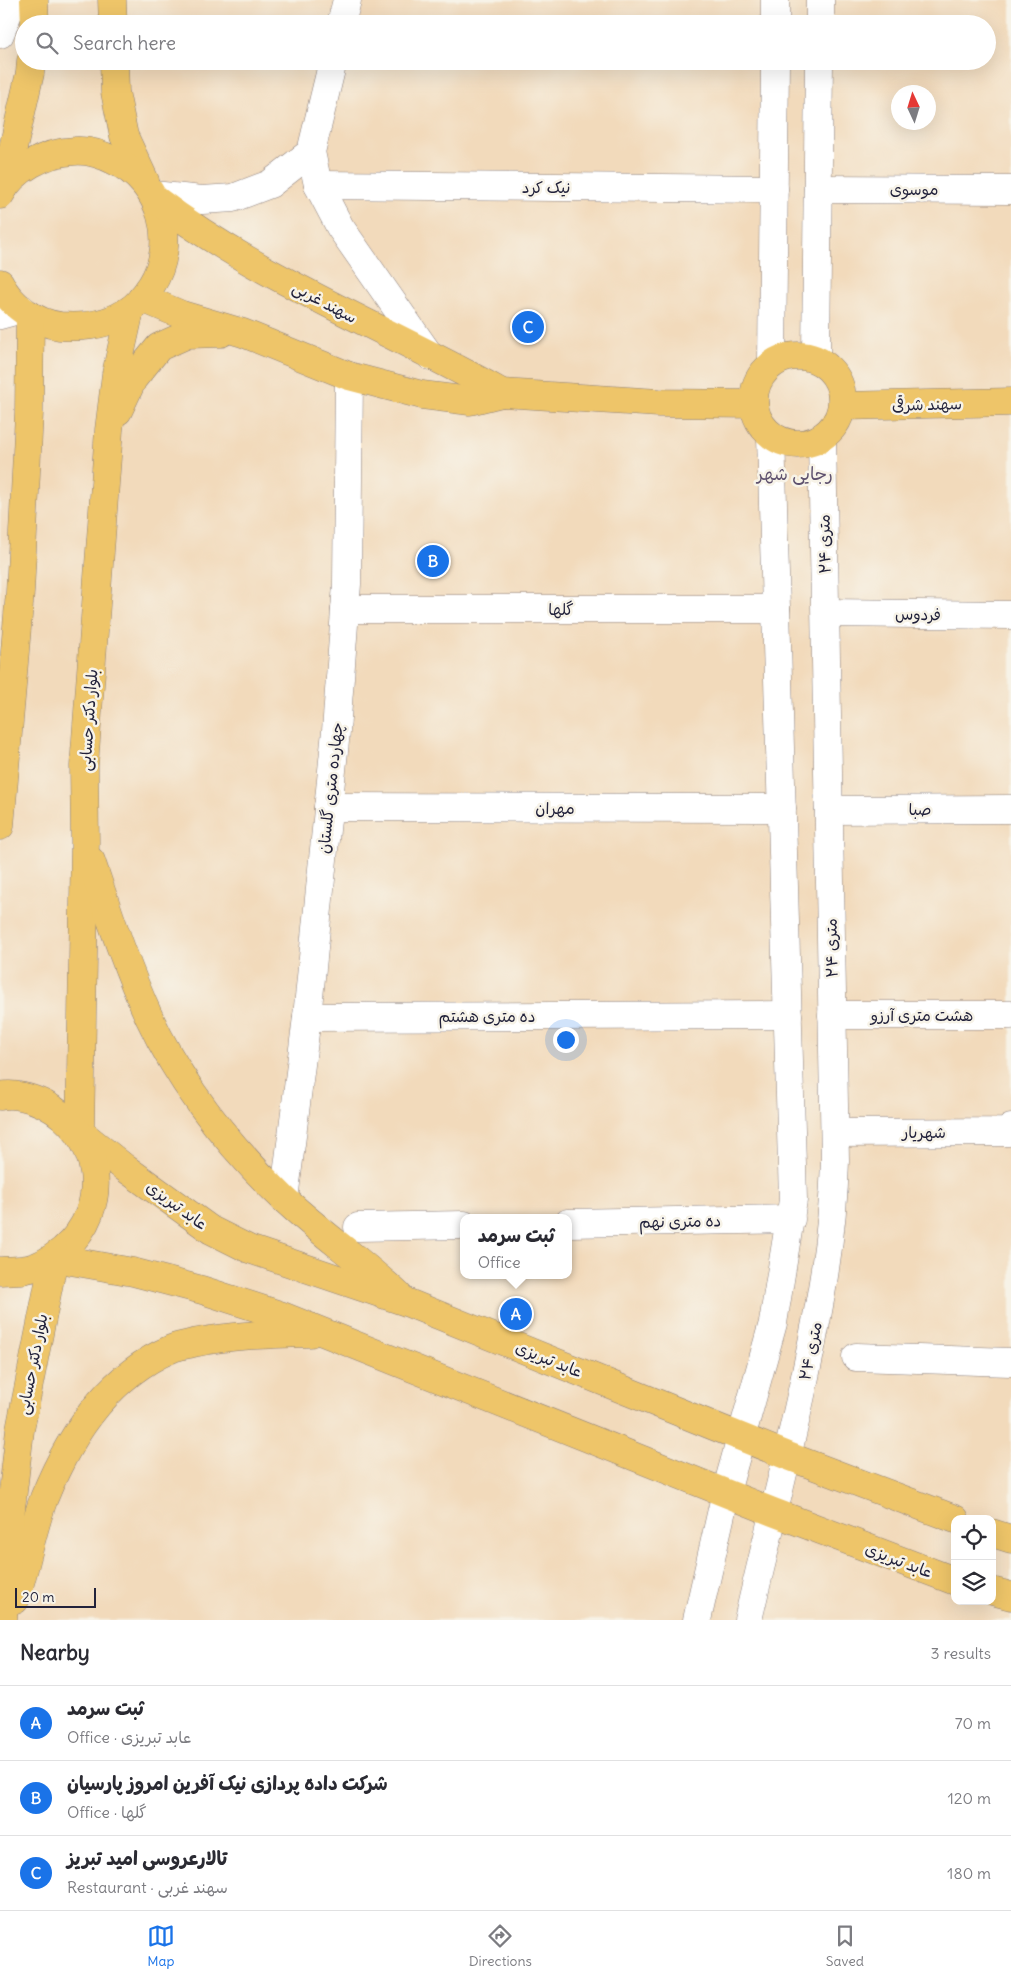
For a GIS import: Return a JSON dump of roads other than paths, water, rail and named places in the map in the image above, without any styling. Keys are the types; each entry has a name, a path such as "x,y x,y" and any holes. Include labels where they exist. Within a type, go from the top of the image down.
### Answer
{"main road":[{"path":"34,0 34,15"},
{"path":"112,0 113,15"},
{"path":"2,192 30,70"},
{"path":"17,313 54,325 81,328 107,322 136,304 157,276 164,250 164,224 124,136 115,92 114,70"},
{"name":"سهند غربی","path":"2,192 23,168 48,155 75,151 103,155 128,167 152,194 188,224 301,290 502,393"},
{"path":"0,284 17,313 29,413 20,592 0,826"},
{"name":"سهند غربی","path":"136,304 243,333 350,376 422,394 470,401 502,393 659,403 754,404"},
{"name":"بلوار دکتر حسابی","path":"80,1132 84,766 109,430 116,374 136,304"},
{"path":"109,430 134,379 158,346 188,334 243,333"},
{"path":"797,355 816,358 833,372 838,379 843,394 843,406 834,427 822,437 806,444 789,443 771,435 760,423 754,404 757,381 772,364 780,359 797,355"},
{"name":"سهند شرقی","path":"843,406 1011,402"},
{"path":"84,842 125,959 150,1018 181,1075 228,1141 284,1199 302,1216 373,1272 406,1302"},
{"path":"0,1096 6,1095 34,1099 60,1112 80,1132 92,1158 96,1186 90,1215 75,1240 54,1258 27,1269 0,1271"},
{"name":"عابد تبریزی","path":"80,1132 211,1230 249,1249 406,1302 788,1456 951,1517"},
{"name":"بلوار دکتر حسابی","path":"4,1620 10,1526 20,1430 54,1258"},
{"name":"عابد تبریزی","path":"54,1258 133,1272 202,1290 280,1316 773,1512 951,1579"},
{"path":"8,1620 44,1499 62,1458 87,1418 105,1394 126,1376 172,1348 237,1336 323,1333"},
{"path":"996,1534 1011,1540"},
{"path":"996,1592 1011,1596"}],"street":[{"path":"0,34 13,0"},
{"path":"343,15 347,0"},
{"path":"775,0 775,15"},
{"path":"820,0 820,15"},
{"path":"331,70 312,152 318,185 340,226 430,356"},
{"path":"772,364 775,70"},
{"path":"816,358 819,70"},
{"path":"152,194 202,200 233,198 270,184 312,152"},
{"name":"نیک کرد","path":"318,185 774,189"},
{"name":"موسوی","path":"818,189 1011,190"},
{"name":"چهارده متری گلستان","path":"284,1199 307,1017 336,731 345,609 350,376"},
{"path":"697,1620 726,1492 773,1323 793,1200 771,435"},
{"name":"۲۴ متری","path":"773,1512 788,1456 825,1273 834,1207 836,1161 822,437"},
{"name":"گلها","path":"345,609 776,609"},
{"name":"فردوس","path":"826,613 1011,615"},
{"name":"مهران","path":"328,807 782,808"},
{"name":"صبا","path":"829,810 1011,809"},
{"name":"ده متری هشتم","path":"307,1017 788,1015"},
{"name":"هشت متری آرزو","path":"832,1015 1011,1015"},
{"name":"شهریار","path":"834,1132 1009,1132 1011,1128"},
{"path":"792,1160 836,1161"},
{"name":"ده متری نهم","path":"572,1223 791,1219"},
{"path":"358,1227 460,1225"},
{"path":"856,1357 1011,1362"},
{"path":"748,1620 773,1512"}],"place":[{"name":"تالارعروسی امید تبریز","path":"528,327"},
{"name":"شرکت داده پردازی نیک آفرین امروز پارسیان","path":"433,561"},
{"name":"ثبت سرمد","path":"516,1314"}],"district":[{"name":"رجایی شهر","path":"795,473"}]}
